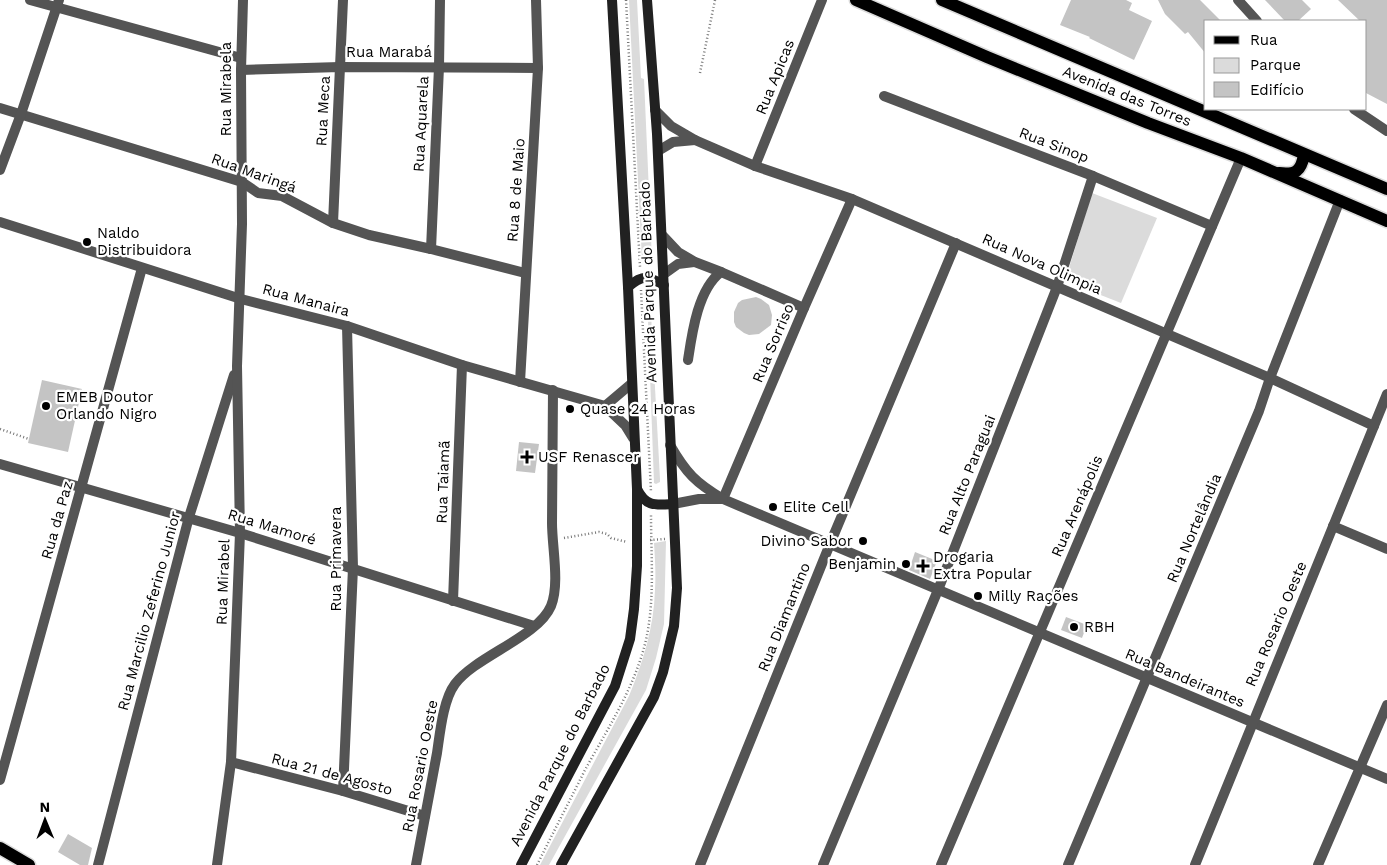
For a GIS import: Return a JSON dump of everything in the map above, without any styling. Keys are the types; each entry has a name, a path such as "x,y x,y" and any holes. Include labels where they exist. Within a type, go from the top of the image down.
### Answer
{"main road":[{"name":"Avenida Parque do Barbado","path":"521,865 615,686 630,639 634,609 637,489 612,0"},
{"name":"Avenida Parque do Barbado","path":"560,865 654,697 674,626 677,588 676,538 670,445 658,151 647,0"},
{"name":"Avenida das Torres","path":"856,0 1121,112 1241,158 1387,221"},
{"name":"Avenida das Torres","path":"942,0 1387,189"},
{"path":"1277,173 1288,174 1297,172 1302,164 1304,155"},
{"path":"628,286 642,277 664,280"},
{"path":"637,489 642,499 647,503 673,504"},
{"path":"0,848 29,865"}],"street":[{"path":"30,0 58,4 241,58"},
{"name":"Rua Mirabela","path":"240,299 243,0"},
{"name":"Rua Meca","path":"333,223 343,0"},
{"name":"Rua Aquarela","path":"431,249 440,0"},
{"name":"Rua 8 de Maio","path":"520,382 538,68 536,0"},
{"name":"Rua Apicas","path":"754,166 822,0"},
{"path":"1238,0 1256,20"},
{"path":"0,170 58,4"},
{"name":"Rua Marabá","path":"241,70 340,67 538,68"},
{"name":"Rua Sinop","path":"884,96 1093,176 1212,226"},
{"name":"Rua Maringá","path":"0,108 242,182 258,193 282,196 333,223 369,235 525,273"},
{"name":"Rua Nova Olimpia","path":"655,110 671,126 694,140 754,166 852,199 1270,378 1374,426"},
{"path":"1356,110 1387,131"},
{"path":"658,151 673,142 694,140"},
{"name":"Rua Arenápolis","path":"941,865 1241,158"},
{"name":"Rua Alto Paraguai","path":"822,865 938,590 1057,287 1093,176"},
{"name":"Rua Sorriso","path":"723,499 852,199"},
{"name":"Rua Nortelândia","path":"1068,865 1259,410 1340,200"},
{"name":"Rua Manaira","path":"0,222 240,299 347,326 462,365 605,406 625,425 634,438"},
{"path":"662,235 675,250 695,262 804,308"},
{"name":"Rua Diamantino","path":"700,865 830,544 956,243"},
{"path":"664,280 678,264 695,262"},
{"name":"Rua da Paz","path":"0,780 142,268"},
{"path":"688,360 694,326 701,302 714,277 721,272"},
{"name":"Rua Mirabel","path":"217,865 230,762 240,533 237,366 240,299"},
{"name":"Rua Primavera","path":"343,791 353,568 347,326"},
{"name":"Rua Taiamã","path":"453,601 462,365"},
{"name":"Rua Marcilio Zeferino Junior","path":"98,865 189,517 237,366"},
{"path":"605,406 632,384"},
{"name":"Rua Rosario Oeste","path":"416,865 446,705 455,684 473,668 534,626 551,607 554,598 553,390"},
{"name":"Rua Rosario Oeste","path":"1195,865 1387,394"},
{"name":"Rua Bandeirantes","path":"670,445 690,475 701,486 723,499 1387,779"},
{"name":"Rua Mamoré","path":"0,464 189,517 534,626"},
{"name":"Rua Bandeirantes","path":"673,504 699,499 723,499"},
{"path":"1333,526 1387,549"},
{"path":"1318,865 1387,705"},
{"name":"Rua 21 de Agosto","path":"230,762 343,791 425,816"}],"path":[{"path":"700,73 715,0"},
{"path":"624,215 661,213"},
{"path":"0,429 28,439"},
{"path":"553,538 565,538 599,532 618,540 637,541 676,538"}],"green space":[{"path":"629,0 637,0 641,78 644,79 652,260 642,260"},
{"path":"1092,193 1157,218 1121,303 1065,281"},
{"path":"647,294 650,296 660,479 660,482 656,484 654,483"},
{"path":"666,541 664,624 646,690 549,865 540,865 629,696 647,644 652,617 655,584 654,543"}],"building":[{"path":"1071,0 1126,0 1132,3 1129,10 1152,21 1134,60 1090,37 1060,25"},
{"path":"1158,0 1200,0 1220,20 1204,20 1204,52 1188,32 1185,34 1165,14"},
{"path":"1265,0 1302,0 1311,9 1299,20 1284,20"},
{"path":"1338,0 1387,0 1387,104 1367,94 1367,20 1359,20"},
{"path":"756,297 769,305 772,315 771,325 759,334 749,335 736,327 734,312 738,303 742,300"},
{"path":"42,380 82,389 68,452 28,443"},
{"name":"USF Renascer","path":"519,442 539,444 535,473 516,471"},
{"name":"Drogaria Extra Popular","path":"915,552 937,561 930,579 909,570"},
{"name":"RBH","path":"1066,617 1087,625 1082,638 1061,630"},
{"path":"68,834 92,848 88,865 80,865 58,852"}],"place":[{"name":"Naldo Distribuidora","path":"87,242"},
{"name":"EMEB Doutor Orlando Nigro","path":"46,406"},
{"name":"Quase 24 Horas","path":"570,409"},
{"name":"USF Renascer","path":"527,457"},
{"name":"Elite Cell","path":"773,507"},
{"name":"Divino Sabor","path":"863,541"},
{"name":"Benjamin","path":"906,564"},
{"name":"Drogaria Extra Popular","path":"923,566"},
{"name":"Milly Rações","path":"978,596"},
{"name":"RBH","path":"1074,627"}]}
